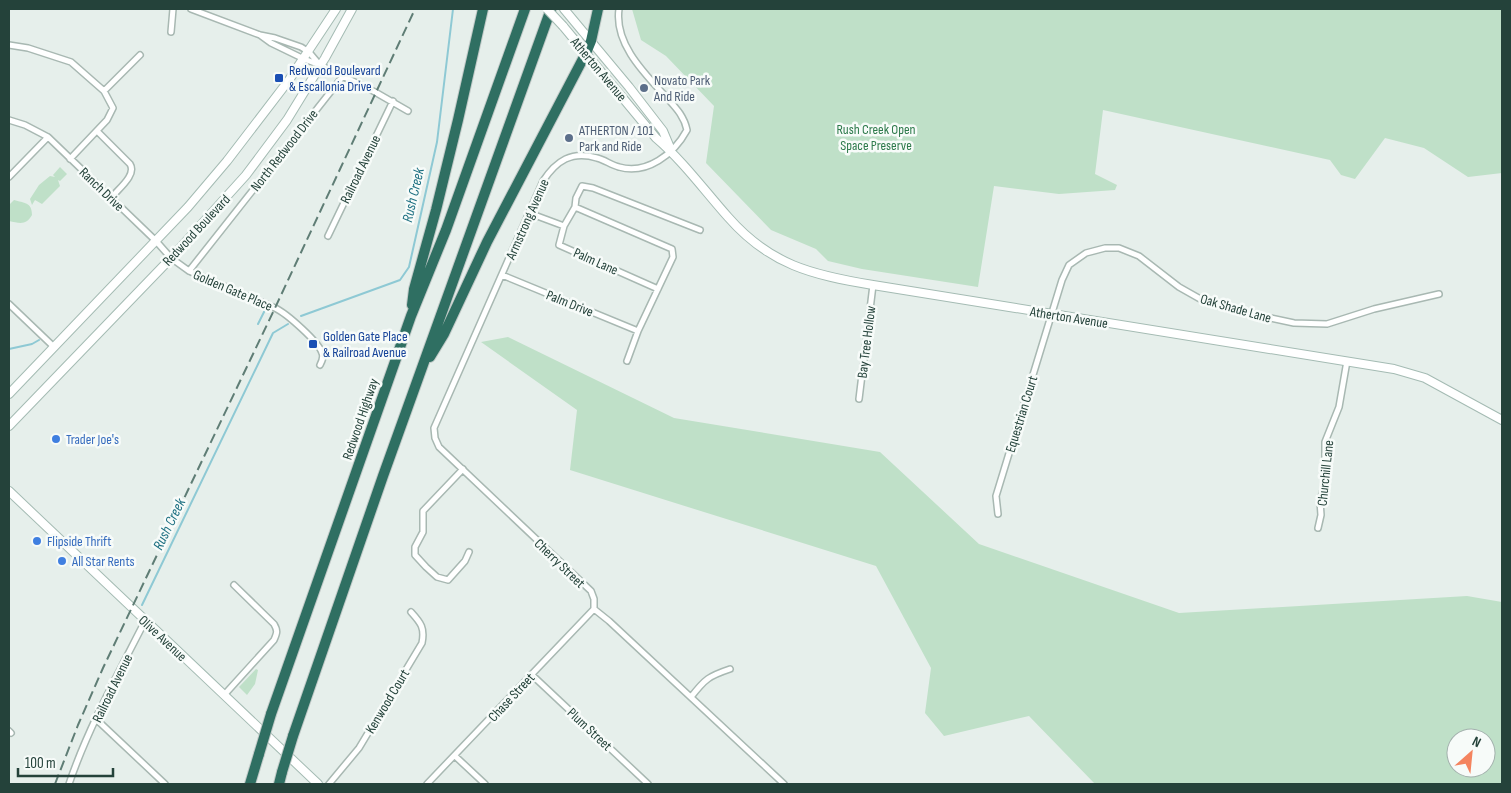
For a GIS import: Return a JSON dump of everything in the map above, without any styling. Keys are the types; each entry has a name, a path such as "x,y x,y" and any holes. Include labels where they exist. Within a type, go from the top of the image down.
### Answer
{"highway":[{"path":"411,316 414,289 436,210 483,9"},
{"name":"Redwood Highway","path":"250,784 271,714 411,316 446,230 525,9"},
{"path":"278,784 380,483 551,9"},
{"path":"419,375 444,334 487,242 586,53 591,41 598,9"}],"main road":[{"name":"Redwood Boulevard","path":"9,394 188,208 228,161 309,52 336,9"},
{"name":"Redwood Boulevard","path":"9,426 171,258 246,175 287,120 352,9"},
{"name":"Atherton Avenue","path":"547,9 656,138 672,151 746,236 783,261 801,269 829,278 1394,369 1425,378 1502,420"},
{"name":"Atherton Avenue","path":"566,11 663,132 672,151"},
{"name":"Olive Avenue","path":"9,491 318,784"}],"street":[{"path":"171,32 172,9"},
{"path":"191,9 260,35 301,47 309,52 320,65"},
{"path":"619,9 618,16 624,44 640,69 683,116 687,130 672,151"},
{"path":"260,35 272,43 343,76 408,111"},
{"path":"9,45 28,48 71,62 104,91 112,108 107,120 70,159"},
{"path":"104,91 140,55"},
{"name":"North Redwood Drive","path":"189,271 343,76"},
{"name":"Railroad Avenue","path":"328,236 393,102"},
{"name":"Ranch Drive","path":"9,120 25,125 48,137 156,240"},
{"path":"97,131 133,168 132,173 111,198"},
{"path":"9,177 48,137"},
{"name":"Armstrong Avenue","path":"474,336 543,181 550,170 569,157 581,155 596,158 618,167 639,169 653,164 672,151"},
{"name":"Palm Lane","path":"658,289 559,245 564,226 575,207 576,198 582,186 593,188 700,230"},
{"path":"575,207 672,249 673,257 638,331 627,361"},
{"path":"529,213 564,226"},
{"name":"Golden Gate Place","path":"156,240 171,258 189,271 281,311 320,348 323,356 320,364"},
{"name":"Oak Shade Lane","path":"1052,314 1062,280 1069,266 1086,253 1105,248 1124,249 1139,256 1179,287 1202,300 1229,309 1294,323 1327,324 1374,308 1440,294"},
{"name":"Palm Drive","path":"502,275 638,331"},
{"name":"Bay Tree Hollow","path":"859,400 873,285"},
{"path":"9,304 54,347"},
{"name":"Equestrian Court","path":"998,514 996,496 1052,314"},
{"name":"Cherry Street","path":"474,336 434,428 435,438 439,446 590,591 594,599 594,609 784,784"},
{"name":"Churchill Lane","path":"1318,528 1321,515 1320,501 1325,483 1325,442 1339,407 1347,361"},
{"path":"463,469 423,511 422,532 415,547 415,555 437,577 448,580 465,561 469,552"},
{"path":"225,694 274,640 277,633 274,624 234,585"},
{"name":"Chase Street","path":"427,784 594,609"},
{"name":"Kenwood Court","path":"329,784 359,748 422,643 424,634 420,622 411,612"},
{"name":"Railroad Avenue","path":"69,784 96,719 144,621"},
{"path":"691,697 703,682 713,675 730,669"},
{"name":"Plum Street","path":"532,674 648,784"},
{"path":"96,719 165,784"},
{"path":"455,756 485,784"}],"green space":[{"name":"Rush Creek Open Space Preserve","path":"632,9 1502,9 1502,173 1468,177 1424,148 1385,138 1355,179 1341,175 1330,160 1103,110 1095,174 1117,185 1115,190 1059,194 994,186 978,287 862,269 828,261 816,249 771,230 706,163 714,106 666,56 641,40"},
{"path":"60,167 67,174 60,181 58,180 60,186 42,204 35,200 32,205 30,199 39,185 50,176 55,177 53,175"},
{"path":"14,200 27,204 31,208 32,215 27,221 22,223 9,221 9,203"},
{"path":"508,337 674,418 880,452 979,544 1179,613 1467,596 1502,602 1502,784 1095,784 1029,716 944,736 925,713 931,668 876,566 570,470 577,410 481,342"},
{"path":"256,669 258,670 255,684 247,695 239,687"}],"waterway":[{"name":"Rush Creek","path":"301,316 400,280 409,267 437,142 453,9"},
{"path":"258,324 265,310"},
{"name":"Rush Creek","path":"142,605 273,333 288,324"},
{"path":"9,349 32,344 39,340"}],"railway":[{"path":"55,784 103,668 415,9"}],"place":[{"name":"Redwood Boulevard & Escallonia Drive","path":"279,78"},
{"name":"Novato Park And Ride","path":"644,88"},
{"name":"ATHERTON / 101 Park and Ride","path":"569,138"},
{"name":"Golden Gate Place & Railroad Avenue","path":"313,344"},
{"name":"Trader Joe's","path":"56,439"},
{"name":"Flipside Thrift","path":"37,541"},
{"name":"All Star Rents","path":"62,561"}]}
